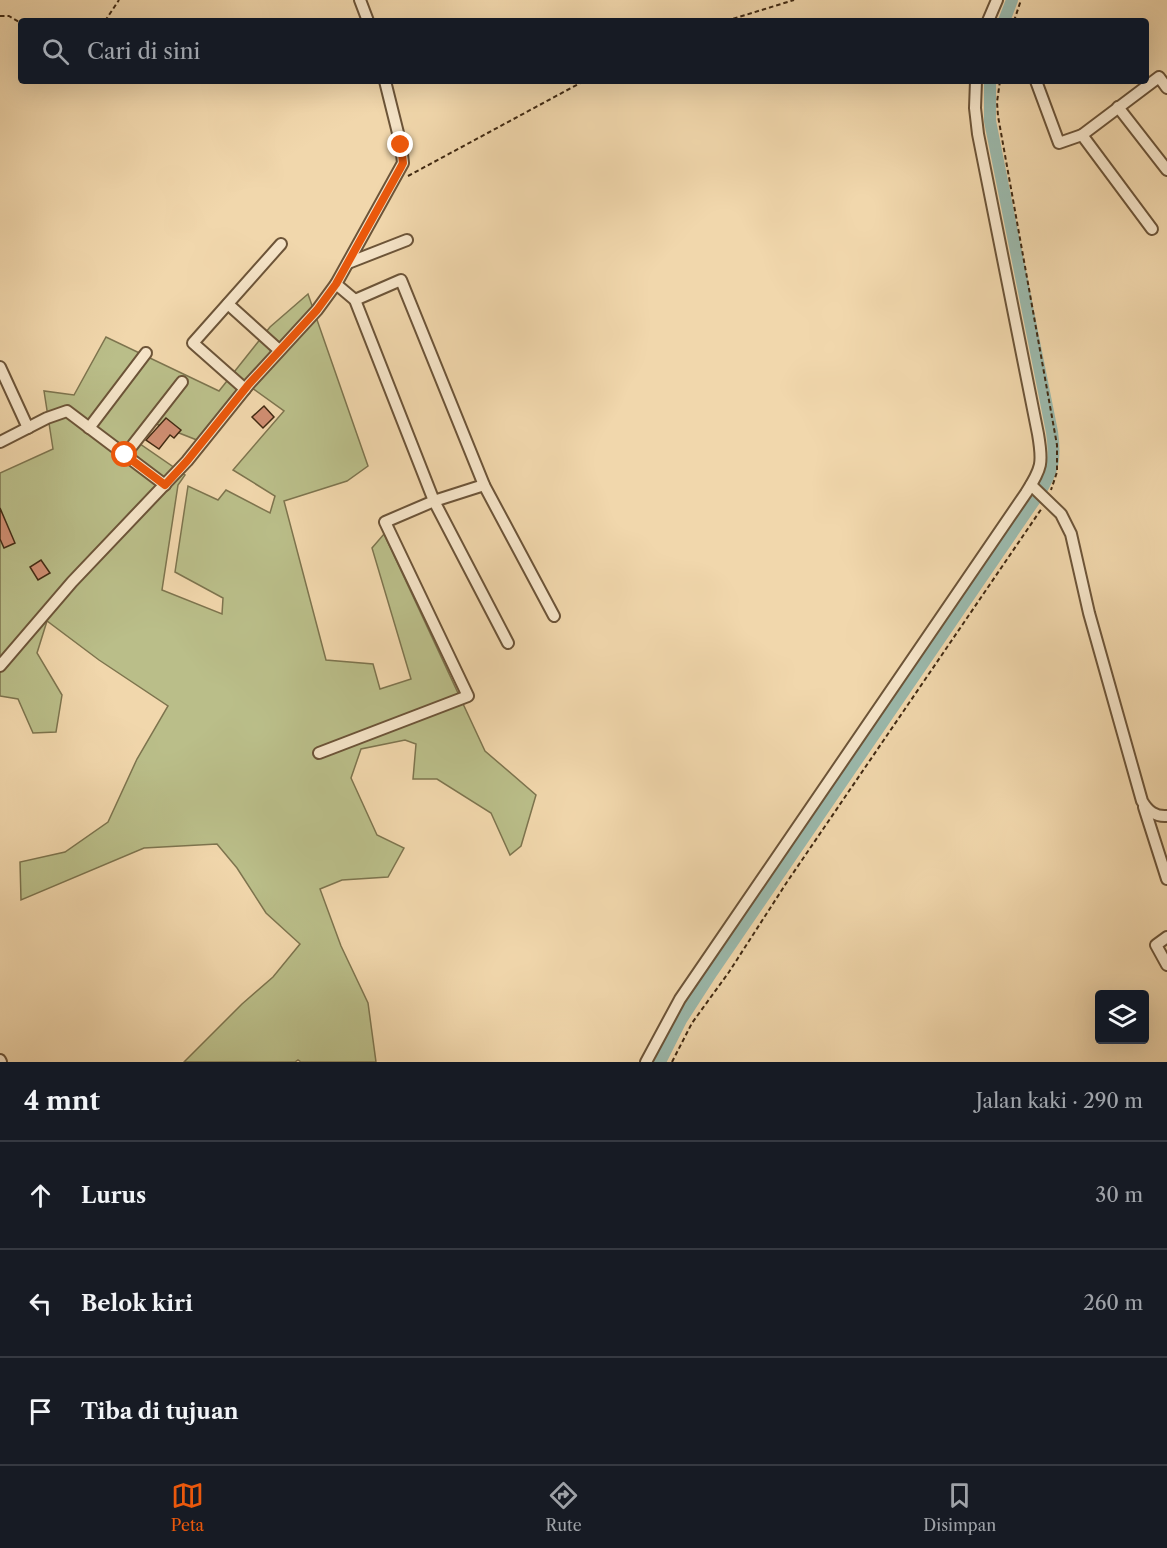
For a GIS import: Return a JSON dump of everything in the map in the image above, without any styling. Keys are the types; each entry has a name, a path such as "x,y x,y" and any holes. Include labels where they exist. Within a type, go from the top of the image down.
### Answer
{"street":[{"path":"360,0 367,18"},
{"path":"989,18 997,0"},
{"path":"1037,84 1059,143 1082,135 1159,77 1167,88"},
{"path":"0,666 72,582 187,461 245,389 312,316 336,284 401,167 402,154 386,84"},
{"path":"646,1062 680,999 1034,488 1041,466 1041,450 978,135 975,108 976,84"},
{"path":"1118,107 1167,170"},
{"path":"1082,135 1152,229"},
{"path":"348,262 407,240"},
{"path":"245,389 193,343 281,244"},
{"path":"355,300 401,280 484,485 554,616"},
{"path":"336,284 355,300 434,501 508,644"},
{"path":"228,304 279,350"},
{"path":"89,428 146,353"},
{"path":"0,368 27,428"},
{"path":"125,455 182,382"},
{"path":"0,442 67,411 165,485"},
{"path":"320,753 468,696 385,522 434,501 484,485"},
{"path":"1034,488 1066,521 1071,534 1089,613 1142,801 1167,879"},
{"path":"1142,801 1146,808 1155,815 1167,816"},
{"path":"1167,937 1156,945 1167,965"}],"path":[{"path":"107,18 119,0"},
{"path":"736,18 794,0"},
{"path":"1015,18 1022,0"},
{"path":"0,16 9,16 18,21"},
{"path":"390,186 578,84"},
{"path":"672,1062 692,1023 729,972 787,882 865,770 1046,499 1057,472 1057,445 998,116 1000,84"}],"green space":[{"path":"308,294 368,466 347,481 284,501 326,660 373,664 380,689 411,679 372,548 384,534 485,751 536,795 521,846 510,855 491,813 437,779 413,779 416,744 405,740 361,749 351,778 377,835 404,848 388,877 342,880 320,889 341,946 368,1003 376,1062 301,1062 298,1060 295,1062 184,1062 242,1004 273,977 300,944 266,913 237,868 217,844 144,848 21,900 20,862 65,852 108,822 137,759 168,706 99,660 47,621 37,653 62,695 56,732 33,733 18,699 0,696 0,473 53,449 44,391 74,395 106,337 219,391 270,327","holes":["248,385 284,411 233,470 275,496 270,513 226,490 218,500 188,486 175,572 223,598 222,614 162,590 178,485 185,475 133,439 146,420 202,442"]}],"building":[{"path":"264,406 274,417 263,428 252,417"},
{"path":"166,418 181,430 174,438 170,435 159,449 146,440"},
{"path":"0,508 15,543 4,548 0,539"},
{"path":"41,560 50,573 38,580 30,567"}],"waterway":[{"path":"1005,18 1012,0"},
{"path":"660,1062 681,1020 712,972 1038,495 1050,472 1054,450 1052,432 990,121 990,84"}],"route":[{"path":"125,455 165,485 187,461 249,384 312,316 336,284 403,163 401,145"}]}
